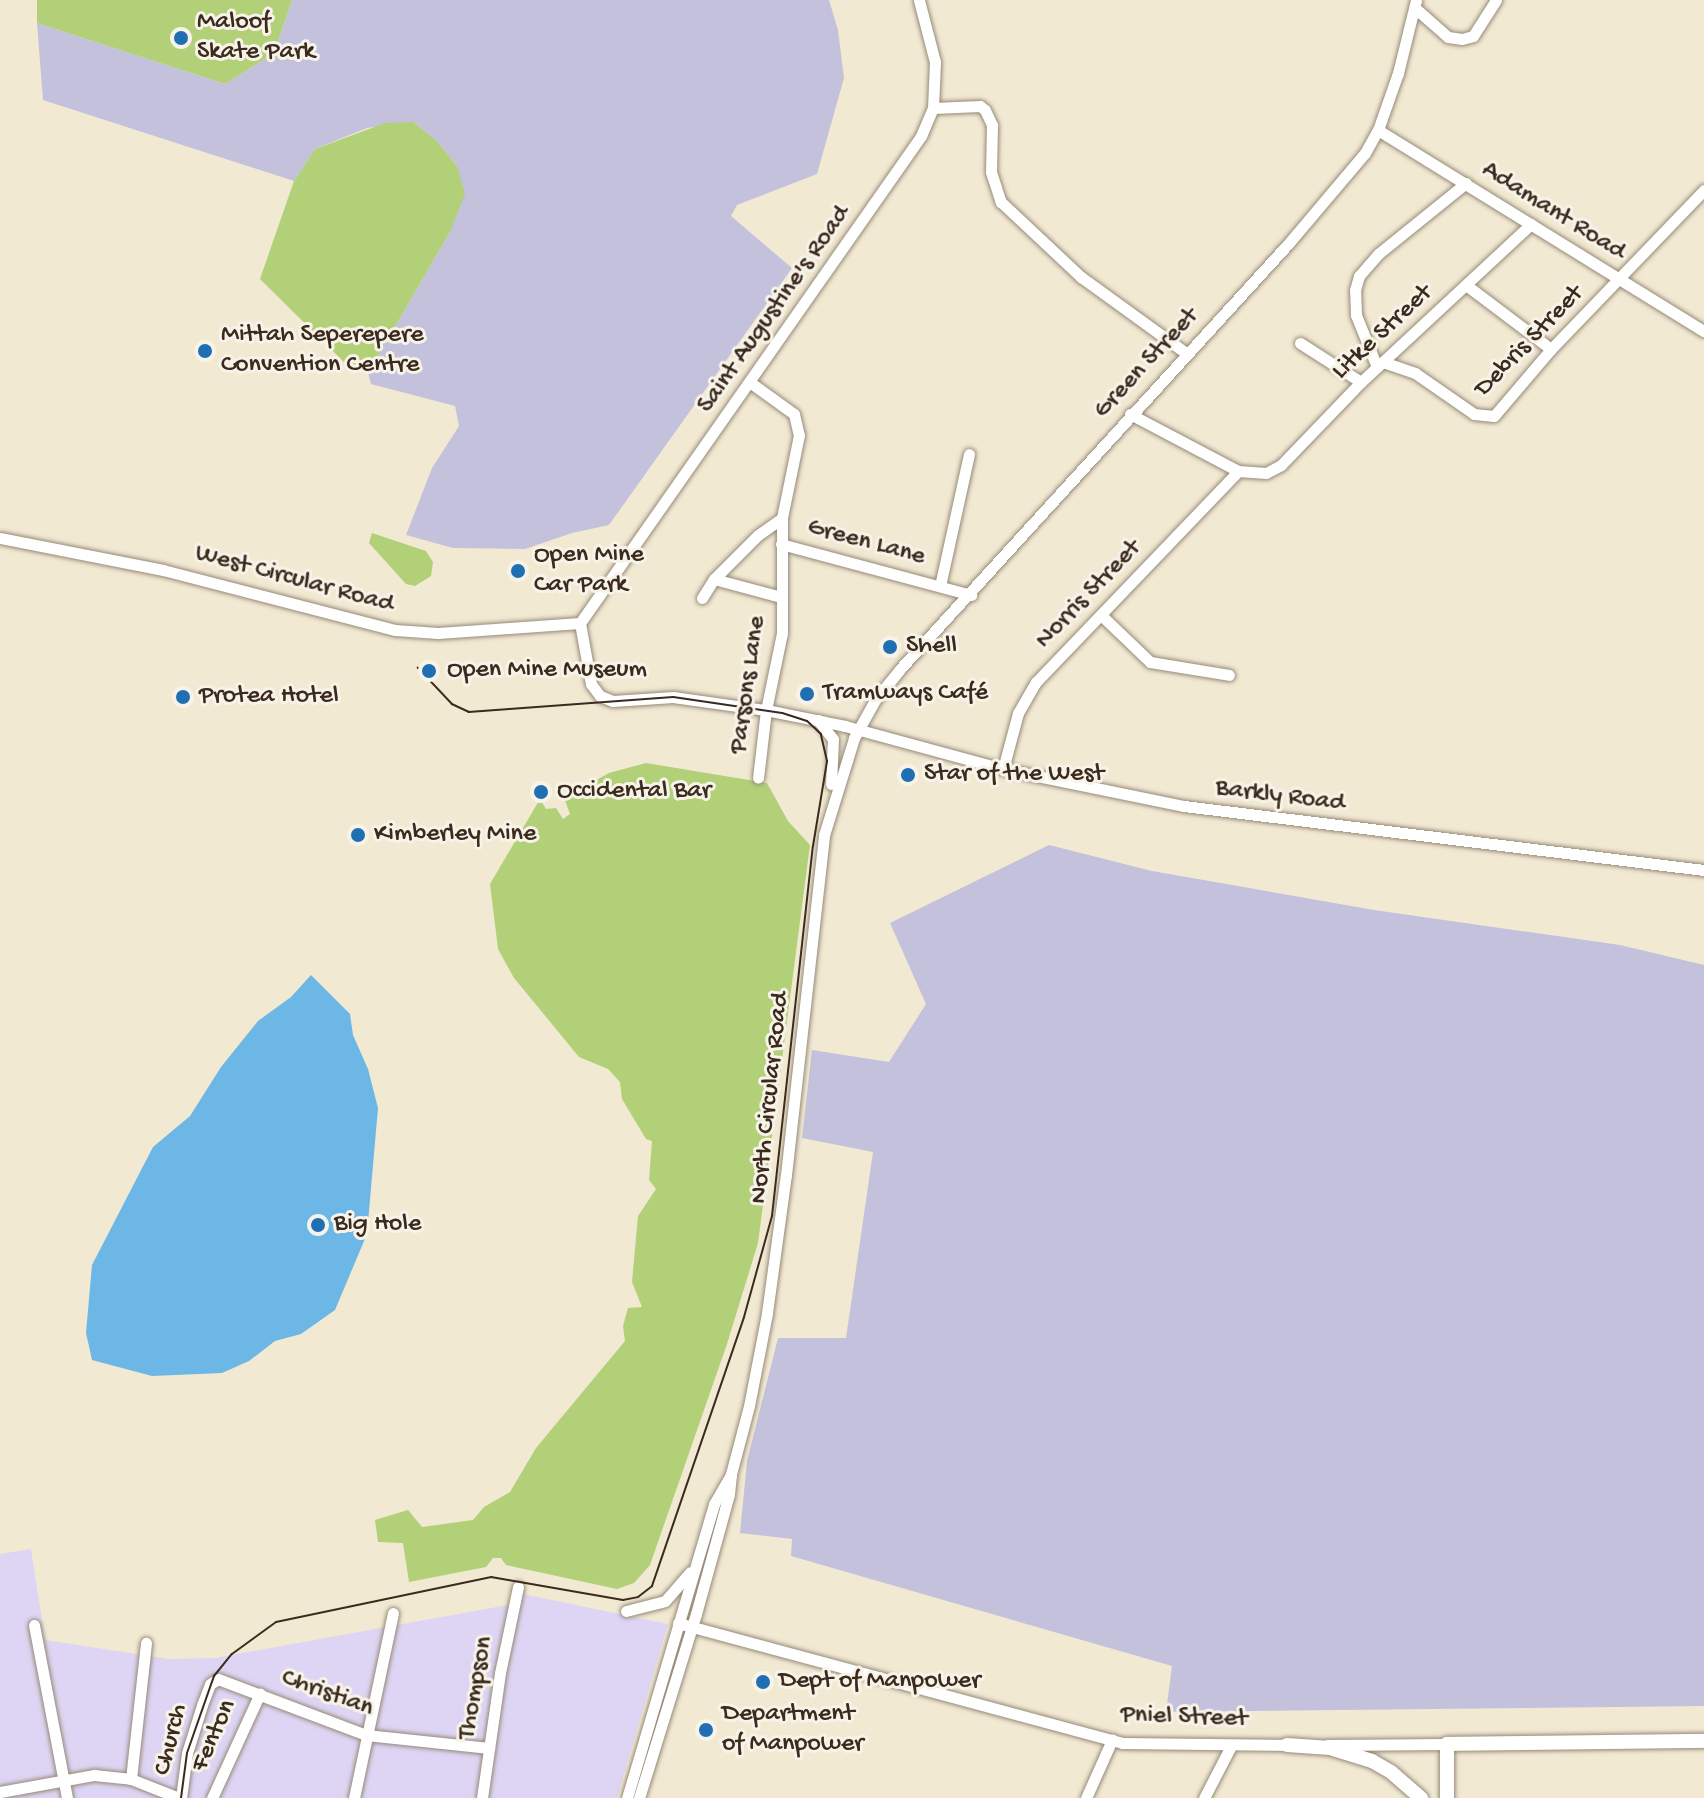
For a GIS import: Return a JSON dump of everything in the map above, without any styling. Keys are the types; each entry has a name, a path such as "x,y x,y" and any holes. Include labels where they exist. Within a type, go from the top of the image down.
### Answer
{"main road":[{"name":"Pniel Street","path":"1447,1744 1704,1741"},
{"path":"1447,1744 1447,1798"},
{"path":"1287,1745 1330,1748 1372,1761 1421,1798"}],"street":[{"name":"Saint Augustine's Road","path":"580,623 907,159 933,108 935,62 919,0"},
{"path":"1416,4 1448,37 1462,39 1473,36 1496,0"},
{"name":"Green Street","path":"858,730 885,687 971,595 1130,414 1288,244 1365,153 1378,130 1398,73 1416,4"},
{"path":"933,108 980,106 985,110 992,125 991,172 1001,202 1081,277 1186,353"},
{"name":"Adamant Road","path":"1378,130 1704,331"},
{"path":"1380,364 1356,315 1355,290 1359,276 1378,254 1466,183"},
{"name":"Debris Street","path":"1380,364 1415,373 1474,414 1490,418 1504,406 1551,349 1704,190"},
{"name":"Litke Street","path":"1238,471 1252,475 1266,473 1281,465 1361,382 1531,224"},
{"path":"1466,285 1551,349"},
{"path":"1300,343 1361,382"},
{"name":"Parsons Lane","path":"751,383 794,414 798,422 782,518 782,633 766,710 758,778"},
{"path":"1130,414 1238,471"},
{"name":"Green Lane","path":"940,586 969,454"},
{"name":"Norris Street","path":"1003,769 1024,699 1238,471"},
{"path":"702,598 714,579 758,535 782,518"},
{"name":"West Circular Road","path":"0,538 188,575 395,630 438,633 580,623"},
{"name":"Green Lane","path":"781,544 971,595"},
{"name":"Parsons Lane","path":"714,579 781,597"},
{"path":"1101,615 1150,662 1229,675"},
{"name":"Barkly Road","path":"580,623 589,677 597,694 606,699 673,697 766,710 818,720 1003,769 1184,806 1538,853 1704,870"},
{"path":"818,720 833,739 835,751 826,824"},
{"name":"North Circular Road","path":"639,1798 692,1627 745,1424 767,1313 826,824 841,771 858,730"},
{"name":"North Circular Road","path":"627,1798 714,1504 731,1474"},
{"path":"626,1611 665,1601 674,1594 696,1564"},
{"name":"Thompson","path":"482,1798 518,1587"},
{"path":"354,1798 393,1613"},
{"name":"Pniel Street","path":"678,1623 1112,1740 1231,1746 1447,1744"},
{"path":"34,1625 67,1798"},
{"path":"131,1779 146,1643"},
{"name":"Christian","path":"207,1693 210,1684 223,1679 366,1735 489,1748"},
{"name":"Church","path":"180,1798 187,1753 207,1693"},
{"name":"Fenton","path":"212,1798 260,1693"},
{"path":"1086,1798 1112,1740"},
{"path":"1204,1798 1231,1746"},
{"path":"0,1792 94,1775 131,1779 180,1798"}],"shaded area":[{"path":"292,0 829,0 838,30 844,78 817,174 737,205 731,216 792,268 609,525 572,533 525,549 453,548 406,535 432,468 459,426 455,406 371,384 368,373 450,232 457,166 436,140 413,122 367,128 315,149 294,181 43,100 37,23 225,84 274,53"},
{"path":"1049,845 1152,871 1374,910 1620,945 1704,965 1704,1706 1166,1712 1172,1666 791,1556 792,1539 740,1533 747,1461 778,1338 846,1338 873,1152 802,1138 812,1050 889,1062 926,1004 890,923"},
{"path":"31,1549 45,1640 169,1659 215,1658 508,1605 518,1593 668,1624 617,1798 0,1798 0,1554"}],"green space":[{"name":"Maloof Skate Park","path":"37,0 292,0 274,53 225,84 37,23"},
{"path":"413,122 436,140 457,166 465,194 450,232 368,373 350,368 260,279 294,181 315,149 385,123"},
{"path":"372,533 426,551 433,562 431,576 415,586 406,584 369,543"},
{"path":"646,763 767,783 788,821 810,845 758,1243 727,1344 650,1565 634,1583 617,1589 506,1565 501,1558 493,1558 486,1567 409,1582 403,1543 378,1542 375,1520 408,1510 422,1527 473,1520 484,1507 510,1492 536,1448 625,1341 623,1326 628,1308 642,1307 632,1282 638,1216 656,1189 649,1180 652,1141 646,1139 622,1099 620,1082 608,1069 579,1057 514,978 498,949 490,884 540,799 546,809 556,808 563,819 570,814 564,798 609,773"}],"water":[{"path":"311,975 350,1014 353,1035 368,1069 378,1108 367,1234 335,1310 301,1334 275,1341 249,1361 222,1373 152,1376 92,1360 86,1333 92,1265 153,1147 190,1116 221,1067 258,1021 291,997"}],"tram line":[{"path":"181,1798 187,1753 214,1676 232,1654 276,1622 491,1577 623,1600 638,1597 652,1586 744,1317 772,1216 813,846 827,761 821,734 807,721 782,713 673,697 469,712 452,704 418,668"}],"place":[{"name":"Maloof Skate Park","path":"181,38"},
{"name":"Mittah Seperepere Convention Centre","path":"205,351"},
{"name":"Open Mine Car Park","path":"518,571"},
{"name":"Shell","path":"890,647"},
{"name":"Open Mine Museum","path":"429,671"},
{"name":"Tramways Café","path":"807,694"},
{"name":"Protea Hotel","path":"183,697"},
{"name":"Star of the West","path":"908,775"},
{"name":"Occidental Bar","path":"541,792"},
{"name":"Kimberley Mine","path":"358,835"},
{"name":"Big Hole","path":"318,1225"},
{"name":"Dept of Manpower","path":"763,1682"},
{"name":"Department of Manpower","path":"706,1730"}]}
